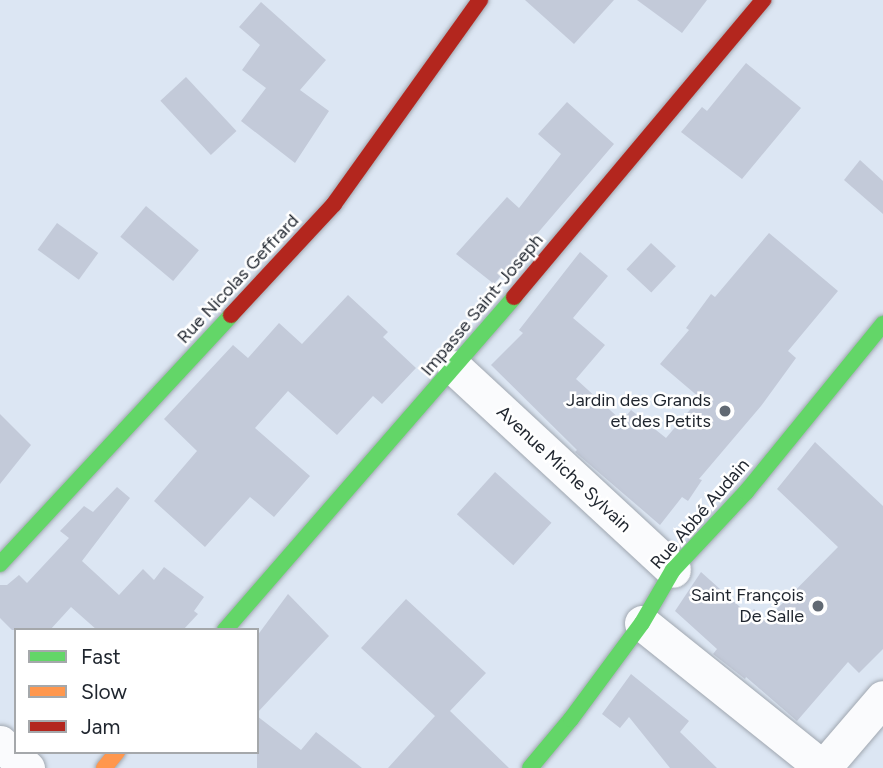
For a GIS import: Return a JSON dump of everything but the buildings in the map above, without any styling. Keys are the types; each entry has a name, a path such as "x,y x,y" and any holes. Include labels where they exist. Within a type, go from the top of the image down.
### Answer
{"street":[{"name":"Rue Nicolas Geffrard","path":"0,564 334,204 480,0"},
{"name":"Impasse Saint-Joseph","path":"227,628 455,368 763,0"},
{"name":"Rue Abbé Audain","path":"530,768 571,719 642,623 673,570 746,492 883,324"},
{"name":"Avenue Miche Sylvain","path":"455,368 673,570"},
{"path":"642,623 823,768 883,698"},
{"path":"0,743 27,768"},
{"path":"104,768 115,754"}],"traffic: fast":[{"path":"227,628 514,297"},
{"path":"0,564 231,315"},
{"path":"530,768 571,719 642,623 673,570 746,492 883,324"}],"traffic: slow":[{"path":"104,768 115,754"}],"traffic: jam":[{"path":"231,315 334,204 480,0"},
{"path":"514,297 763,0"}],"place":[{"name":"Jardin des Grands et des Petits","path":"725,411"},
{"name":"Saint François De Salle","path":"818,606"}]}
